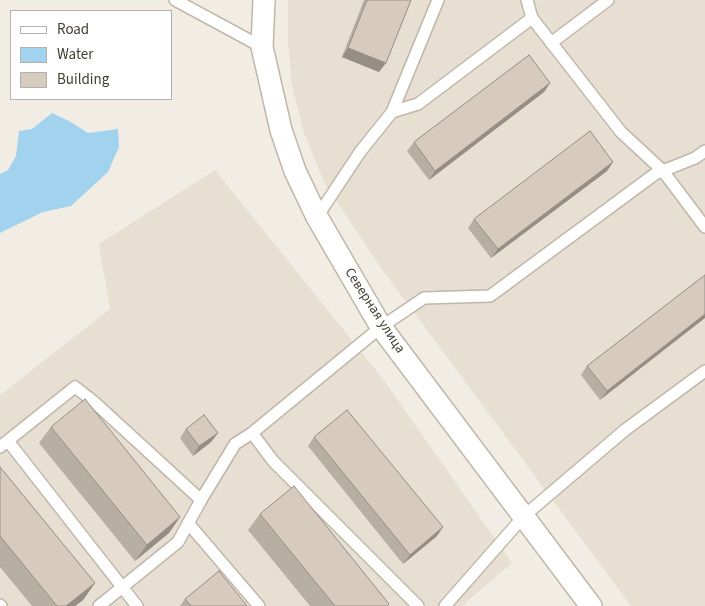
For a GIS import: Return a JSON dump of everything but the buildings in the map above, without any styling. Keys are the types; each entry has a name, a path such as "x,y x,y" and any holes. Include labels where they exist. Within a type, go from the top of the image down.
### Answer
{"street":[{"name":"Северная улица","path":"264,0 262,47 281,130 295,172 317,217 381,327 591,606"}],"lane":[{"path":"175,0 262,47"},
{"path":"317,217 360,152 392,112 438,0"},
{"path":"527,0 532,18 551,43 622,132 663,170 705,227"},
{"path":"551,43 608,0"},
{"path":"392,112 418,104 532,18"},
{"path":"99,606 178,542 200,500 235,444 252,433 381,327 424,298 490,296 655,174 694,158 705,151"},
{"path":"446,606 524,516 625,430 705,371"},
{"path":"137,606 4,444 75,387 93,401 200,500"},
{"path":"252,433 273,461 418,606"},
{"path":"188,523 259,606"}],"shaded area":[{"path":"288,0 705,0 705,606 631,606 381,268 325,184 304,133 292,86 288,42"},
{"path":"215,170 383,379 512,563 462,606 0,606 0,395 110,309 99,244"}],"water":[{"path":"52,113 88,133 118,129 119,147 108,172 71,206 43,212 0,233 0,174 8,170 16,156 19,131 32,129"}]}
